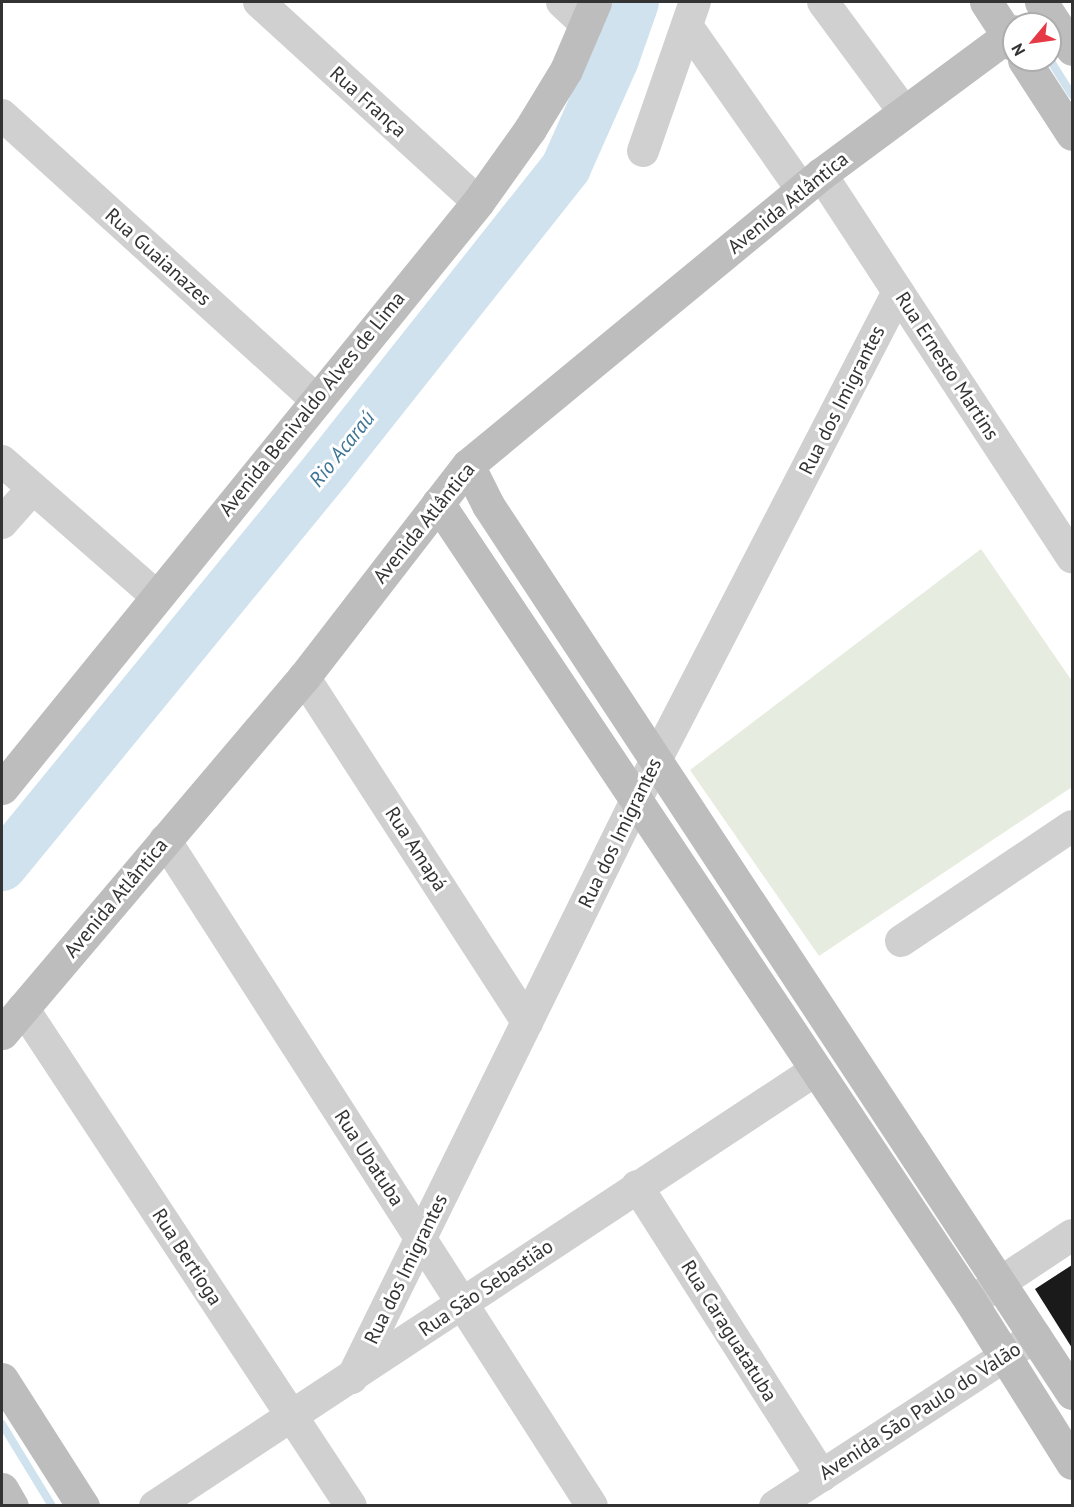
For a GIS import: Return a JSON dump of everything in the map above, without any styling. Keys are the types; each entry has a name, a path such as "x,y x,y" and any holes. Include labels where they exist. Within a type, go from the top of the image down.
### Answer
{"street":[{"name":"Rua França","path":"259,2 478,202"},
{"path":"562,2 591,13"},
{"path":"823,2 904,112"},
{"path":"986,2 1003,12"},
{"name":"Avenida Benivaldo Alves de Lima","path":"2,788 315,399 478,202 530,129 591,13"},
{"path":"643,151 691,14"},
{"name":"Rua Ernesto Martins","path":"691,14 812,182 898,292 1072,557"},
{"name":"Avenida Atlântica","path":"2,1033 304,677 468,465 812,182 904,112 1002,43"},
{"path":"1046,72 1072,134"},
{"name":"Rua Guaianazes","path":"2,115 315,399"},
{"name":"Rua dos Imigrantes","path":"352,1378 656,760 898,292"},
{"path":"2,461 156,596"},
{"path":"468,465 488,505 1072,1393"},
{"path":"2,524 32,489"},
{"path":"438,503 971,1302 1072,1463"},
{"name":"Rua Amapá","path":"304,677 527,1022"},
{"path":"901,941 1072,826"},
{"name":"Rua Ubatuba","path":"165,840 592,1506"},
{"name":"Rua Bertioga","path":"23,1008 351,1506"},
{"name":"Rua São Sebastião","path":"155,1506 816,1070"},
{"name":"Rua Caraguatatuba","path":"637,1186 822,1476"},
{"path":"971,1302 1072,1235"},
{"name":"Avenida São Paulo do Valão","path":"788,1502 822,1476 1036,1336"},
{"path":"2,1379 83,1506"},
{"path":"2,1489 12,1506"}],"shaded area":[{"path":"981,549 1072,681 1072,787 819,956 690,770"}],"building":[{"path":"1072,1265 1072,1348 1035,1289"}],"waterway":[{"name":"Rio Acaraú","path":"2,866 327,469 566,167 614,59 634,2"},
{"path":"1058,72 1072,95"},
{"path":"2,1424 52,1506"}]}
